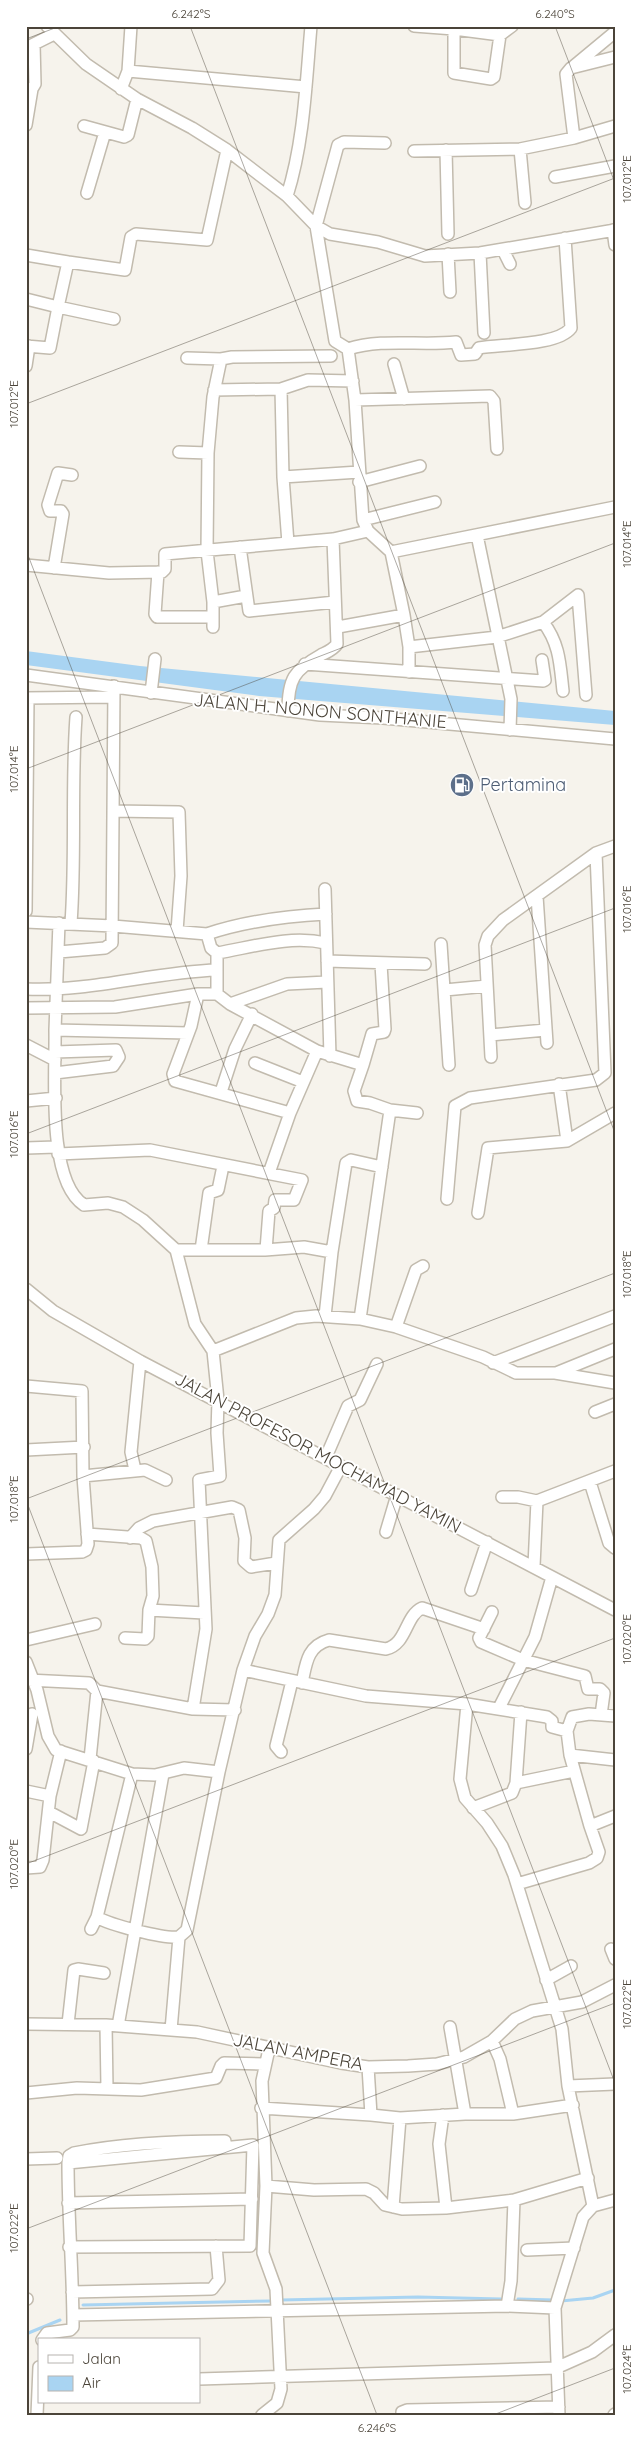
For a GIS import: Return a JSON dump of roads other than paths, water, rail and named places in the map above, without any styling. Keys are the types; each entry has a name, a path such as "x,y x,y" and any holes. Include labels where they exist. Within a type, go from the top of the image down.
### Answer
{"street":[{"path":"121,89 128,71 131,26"},
{"path":"286,196 296,156 306,87 310,26"},
{"path":"414,26 500,35 512,26"},
{"path":"454,29 454,73 486,79 494,77 500,35"},
{"path":"26,125 32,89 35,84 30,46 50,30 86,64 137,99 192,128 227,150 286,196 316,226 335,236 374,241 425,256 503,250 614,230 615,246"},
{"path":"574,138 565,80 566,74 615,32"},
{"path":"571,68 615,57"},
{"path":"128,71 306,87"},
{"path":"84,126 122,138 128,135 137,99"},
{"path":"414,151 520,149 574,138 615,126"},
{"path":"87,193 105,132"},
{"path":"385,143 344,142 338,145 316,226 335,341 348,349 381,342 432,345 456,342 461,355 464,356 475,354 479,348 541,341 560,336 571,328 564,238"},
{"path":"520,149 525,203"},
{"path":"26,255 125,270 132,237 136,234 208,240 227,150"},
{"path":"446,150 448,234"},
{"path":"555,176 615,166"},
{"path":"503,250 510,264"},
{"path":"480,253 484,333"},
{"path":"448,254 450,292"},
{"path":"26,366 27,346 50,348 68,262"},
{"path":"26,299 114,319"},
{"path":"348,349 355,400 363,520 368,531 391,552 409,646 409,672"},
{"path":"186,358 221,360 232,357 332,356"},
{"path":"158,572 155,614 157,617 213,622 213,602 207,551 208,454 214,390 221,360"},
{"path":"394,364 404,398"},
{"path":"214,390 281,389 308,380 353,381"},
{"path":"281,389 283,477 288,543"},
{"path":"355,400 490,396 494,401 497,449"},
{"path":"179,452 208,454"},
{"path":"283,477 359,477 420,466"},
{"path":"54,568 62,514 61,511 50,511 48,505 58,473 72,475"},
{"path":"363,520 435,502"},
{"path":"391,552 615,507"},
{"path":"26,564 109,573 158,572 165,569 165,554 333,539 368,531"},
{"path":"477,535 505,679 511,698 510,724"},
{"path":"288,706 291,680 305,664 335,647 338,627 335,602 333,539"},
{"path":"240,547 248,609 251,611 335,602"},
{"path":"409,646 497,637 543,622 578,595 586,695"},
{"path":"213,602 246,596"},
{"path":"338,627 404,615"},
{"path":"543,622 553,635 558,653 563,691"},
{"path":"305,664 545,681 542,660"},
{"path":"151,688 155,662"},
{"name":"JALAN H. NONON SONTHANIE","path":"26,674 114,692 151,688 288,706 510,724 615,738"},
{"path":"26,911 27,698 114,692 112,943 110,946 59,952"},
{"path":"71,923 75,872 73,802 76,717"},
{"path":"113,811 179,812 181,876 177,931"},
{"path":"491,1057 485,944 488,936 503,920 596,853 615,846"},
{"path":"447,1199 457,1104 470,1098 596,1080 605,1073 596,853"},
{"path":"325,889 330,1056"},
{"path":"537,896 547,1043"},
{"path":"26,922 71,923 207,934 227,927 264,920 326,914"},
{"path":"59,923 58,990 55,1008 57,1151 67,1183 79,1202 84,1205 108,1203 123,1207 144,1220 176,1250 195,1324 213,1351 218,1400 217,1433 220,1476 211,1480 199,1480 202,1513 205,1646 193,1709"},
{"path":"207,934 211,948 217,953 217,994"},
{"path":"217,953 291,939 308,939 326,943"},
{"path":"442,944 449,1065"},
{"path":"327,961 425,964"},
{"path":"381,964 385,1029 384,1032 372,1034 354,1091 356,1099 390,1110 417,1113"},
{"path":"26,989 58,990 167,973 218,970"},
{"path":"230,1004 288,984 327,982"},
{"path":"444,990 487,986"},
{"path":"26,1008 115,1007 198,994 217,994 230,1004 252,1014 317,1051 363,1065"},
{"path":"198,994 188,1033 173,1074 174,1079 290,1114"},
{"path":"221,1092 236,1049 252,1014"},
{"path":"55,1030 188,1033"},
{"path":"490,1035 546,1030"},
{"path":"26,1045 55,1056 116,1050 118,1057 113,1066 55,1073"},
{"path":"269,1174 290,1114 317,1051"},
{"path":"255,1063 303,1082"},
{"path":"559,1084 567,1141"},
{"path":"26,1101 56,1098"},
{"path":"360,1318 390,1110"},
{"path":"478,1213 488,1148 567,1141 615,1113"},
{"path":"26,1148 57,1151 144,1149 302,1181 294,1200 275,1200 274,1208 269,1211 266,1250"},
{"path":"326,1316 332,1252 347,1160 382,1167"},
{"path":"201,1250 208,1193 218,1190 223,1166"},
{"path":"176,1250 266,1250 304,1247 332,1252"},
{"path":"396,1327 416,1270 423,1266"},
{"name":"JALAN PROFESOR MOCHAMAD YAMIN","path":"26,1289 53,1311 140,1361 218,1400 615,1610"},
{"path":"213,1351 284,1321 304,1316 360,1318 396,1327 483,1357 516,1373 555,1373 615,1382"},
{"path":"493,1363 615,1316"},
{"path":"555,1373 615,1349"},
{"path":"135,1470 131,1452 131,1440 140,1361"},
{"path":"326,1457 348,1406 360,1400 377,1364"},
{"path":"26,1386 82,1391 83,1476 87,1534 86,1550 26,1554"},
{"path":"595,1412 615,1404"},
{"path":"26,1450 84,1447"},
{"path":"97,1917 136,1930 169,1938 179,1937 187,1930 219,1772 243,1670 255,1636 268,1614 275,1595 279,1540 314,1509 325,1496 341,1466"},
{"path":"83,1476 135,1470 150,1471 166,1480"},
{"path":"502,1497 518,1497 537,1501 615,1471"},
{"path":"590,1482 609,1543 615,1548"},
{"path":"386,1532 397,1495"},
{"path":"534,1566 537,1501"},
{"path":"130,1538 139,1528 153,1521 232,1507 239,1510 244,1527 246,1564 251,1567 276,1563"},
{"path":"87,1534 144,1539 149,1550 153,1596 149,1610 148,1636 145,1638 125,1638"},
{"path":"471,1590 487,1542"},
{"path":"499,1708 542,1618 552,1577"},
{"path":"281,1752 276,1746 297,1682 307,1655 321,1642 329,1640 386,1648 392,1647 404,1634 417,1611 422,1608 484,1628"},
{"path":"149,1610 204,1613"},
{"path":"492,1612 479,1638 481,1642 523,1660 585,1676 588,1689 600,1689 604,1693 601,1715"},
{"path":"26,1640 95,1624"},
{"path":"26,1662 34,1715 26,1749"},
{"path":"243,1670 366,1696 468,1704 521,1712 551,1718 552,1727 567,1731"},
{"path":"30,1680 89,1683 97,1691 193,1709 235,1710"},
{"path":"48,1812 81,1829 92,1760 97,1691"},
{"path":"468,1704 460,1778 465,1798 487,1823 502,1846 517,1884 562,2029 568,2086 593,2206"},
{"path":"473,1808 512,1793 516,1783 521,1712"},
{"path":"517,1884 589,1863 597,1858 599,1852 574,1771 567,1731 572,1717 578,1714 615,1716"},
{"path":"34,1715 52,1746 61,1751 132,1774 163,1774 184,1768 219,1772"},
{"path":"26,1868 40,1867 43,1860 50,1796 61,1751"},
{"path":"570,1755 615,1760"},
{"path":"516,1783 574,1771"},
{"path":"90,1930 97,1917 132,1774"},
{"path":"107,2088 112,2025 136,1930 163,1774"},
{"path":"26,1790 50,1796"},
{"path":"590,1826 615,1816"},
{"path":"171,2030 179,1937"},
{"path":"546,1980 570,1966"},
{"path":"68,2024 74,1970 78,1968 104,1973"},
{"name":"JALAN AMPERA","path":"26,2024 112,2025 197,2032 268,2049 368,2067 408,2066 437,2064 455,2059 480,2049 515,2020 532,2011 582,2002 615,1985"},
{"path":"450,2027 465,2114"},
{"path":"492,2040 500,2059 513,2114"},
{"path":"262,2415 277,2402 280,2395 281,2378 276,2290 263,2254 266,2186 261,2108 264,2064 268,2049"},
{"path":"26,2092 77,2088 141,2090 167,2087 216,2078 224,2063 264,2064"},
{"path":"368,2067 371,2115"},
{"path":"568,2086 615,2084"},
{"path":"261,2108 400,2118 465,2114 513,2114 573,2105"},
{"path":"443,2115 440,2144 446,2208"},
{"path":"393,2208 400,2118"},
{"path":"62,2161 74,2153 165,2141 264,2141"},
{"path":"26,2160 62,2161 253,2145 250,2246 70,2247"},
{"path":"43,2338 47,2333 72,2329 68,2203 62,2161"},
{"path":"266,2186 314,2190 366,2189 374,2193 381,2203 393,2208 446,2208 514,2200 588,2178"},
{"path":"68,2203 252,2199"},
{"path":"507,2306 511,2281 514,2200"},
{"path":"402,2415 402,2412 407,2410 558,2411 555,2308 584,2217 593,2206 615,2200"},
{"path":"72,2292 212,2289 219,2280 216,2246"},
{"path":"527,2250 574,2248"},
{"path":"73,2315 507,2306 555,2308"},
{"path":"200,2379 281,2378 556,2368 563,2367 592,2352 615,2335"},
{"path":"37,2415 34,2382 38,2370"}],"water":[{"path":"26,651 140,666 615,711 615,725 259,696 26,665"}],"waterway":[{"path":"561,2301 593,2298 615,2290"},
{"path":"281,2300 418,2297 501,2299"},
{"path":"518,2299 554,2300"},
{"path":"83,2305 271,2301"},
{"path":"26,2334 60,2320"}],"place":[{"name":"Pertamina","path":"462,785"}]}
